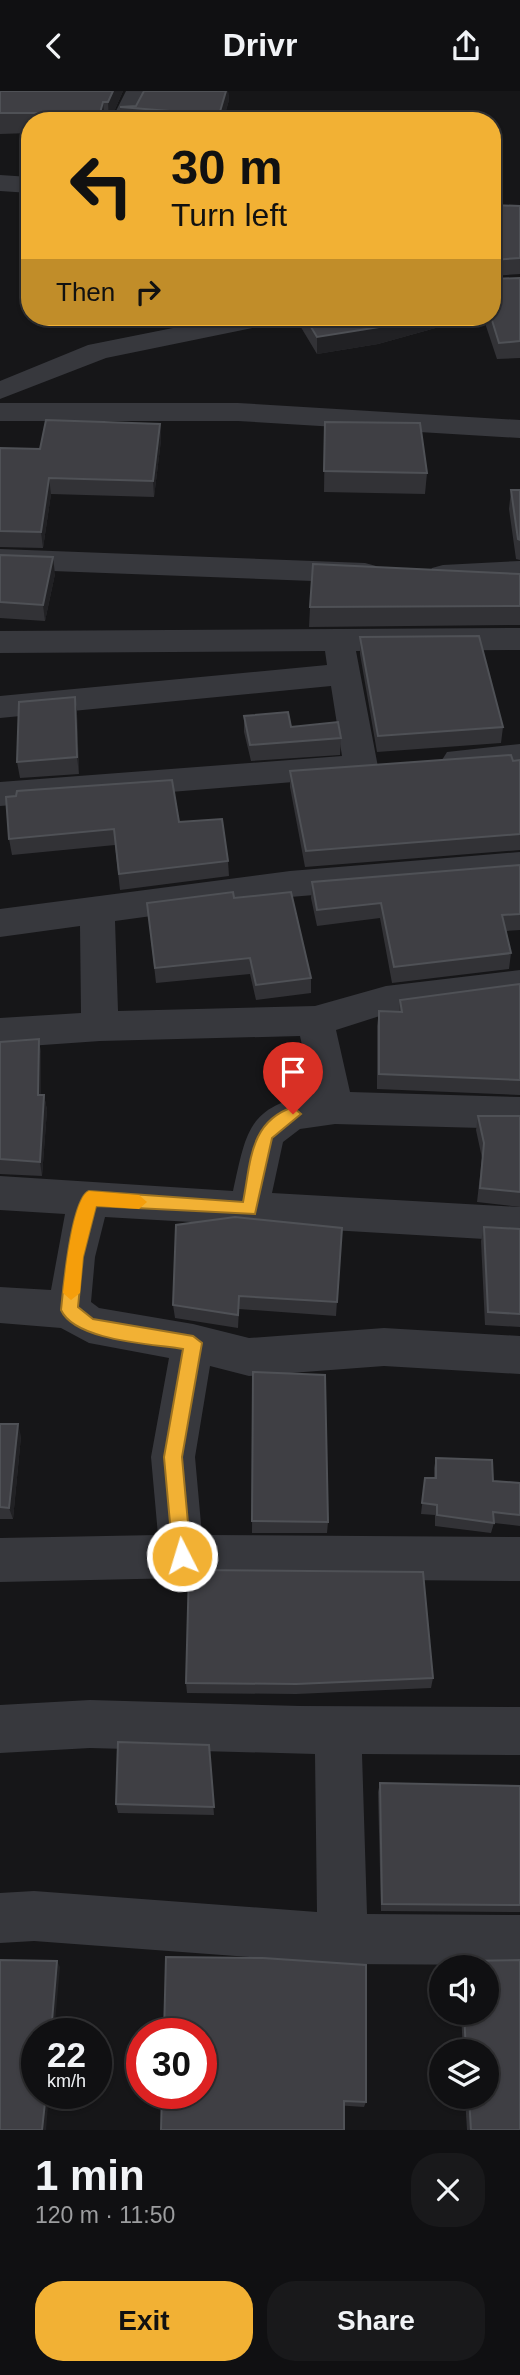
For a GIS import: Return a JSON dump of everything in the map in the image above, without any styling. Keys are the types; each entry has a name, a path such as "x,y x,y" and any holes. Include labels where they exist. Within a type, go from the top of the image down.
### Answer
{"street":[{"path":"128,112 138,91"},
{"path":"0,183 21,184"},
{"path":"0,391 98,351 222,326"},
{"path":"0,412 238,412 520,429"},
{"path":"0,559 403,574 520,571"},
{"path":"0,794 374,766 343,674 339,639"},
{"path":"0,642 520,639"},
{"path":"0,707 343,674"},
{"path":"427,762 520,756"},
{"path":"0,923 303,883 520,865"},
{"path":"97,910 100,1026"},
{"path":"0,1033 100,1026 315,1021 386,1000 520,984"},
{"path":"315,1021 335,1108"},
{"path":"249,1209 265,1135 276,1123 293,1114 335,1108 520,1113"},
{"path":"0,1193 520,1224"},
{"path":"69,1310 75,1257 89,1198"},
{"path":"0,1305 69,1310 89,1325 193,1343 249,1357 384,1347 520,1355"},
{"path":"182,1556 173,1457 193,1343"},
{"path":"0,1560 182,1556 520,1559"},
{"path":"0,1729 90,1724 338,1731 520,1731"},
{"path":"338,1731 343,1939"},
{"path":"0,1918 34,1916 343,1939 520,1940"}],"building":[{"path":"0,91 113,91 108,102 103,102 100,112 0,113"},
{"path":"144,91 226,91 220,112 120,107 136,106"},
{"path":"501,205 520,206 520,258 501,259"},
{"path":"520,278 520,341 499,343 494,326 501,326 501,279"},
{"path":"310,326 383,326 379,327 317,337"},
{"path":"46,420 160,424 153,481 49,478 41,532 0,531 0,448 40,449"},
{"path":"325,422 420,423 427,473 324,471"},
{"path":"511,490 520,490 520,540 518,539"},
{"path":"0,555 53,557 43,605 0,602"},
{"path":"313,564 520,574 520,606 310,607"},
{"path":"479,636 503,727 378,736 360,637"},
{"path":"75,697 77,757 17,762 19,702"},
{"path":"288,712 291,727 338,722 341,738 250,745 244,716"},
{"path":"511,755 513,761 520,760 520,834 306,851 290,771"},
{"path":"172,780 179,822 222,819 228,861 119,874 114,829 9,839 6,797 16,796 17,791"},
{"path":"520,865 520,914 502,915 511,953 394,967 381,903 317,910 312,882"},
{"path":"233,892 234,898 291,892 311,978 256,985 250,958 155,968 147,903"},
{"path":"520,984 520,1080 379,1074 379,1011 402,1012 400,1000"},
{"path":"39,1039 38,1095 44,1095 40,1162 0,1159 0,1042"},
{"path":"478,1116 520,1116 520,1192 480,1188 484,1143"},
{"path":"235,1217 342,1228 337,1302 239,1296 238,1315 173,1305 176,1225"},
{"path":"484,1227 520,1229 520,1314 488,1312"},
{"path":"253,1372 325,1375 328,1522 252,1521"},
{"path":"0,1424 18,1424 9,1508 0,1507"},
{"path":"436,1458 492,1460 493,1481 520,1483 520,1515 493,1512 494,1523 437,1515 437,1505 422,1503 425,1478 436,1478"},
{"path":"189,1570 423,1572 433,1678 296,1684 186,1683"},
{"path":"118,1742 209,1745 214,1807 116,1804"},
{"path":"380,1783 520,1786 520,1905 382,1904"},
{"path":"166,1957 263,1958 366,1965 366,2102 344,2101 344,2130 161,2130 162,2109 217,2109 217,2018 164,2018"},
{"path":"0,1960 57,1961 52,2018 21,2018 21,2109 44,2109 42,2130 0,2130"},
{"path":"499,1960 520,1960 520,2130 471,2130 470,2109 499,2109 499,2039 465,2039 465,2025 499,2025"}],"slow traffic":[{"path":"71,1293 75,1257 89,1198 139,1202"}],"route":[{"path":"182,1556 173,1457 193,1343 89,1325 69,1310 75,1257 89,1198 249,1209 265,1135 276,1123 293,1114"}]}
